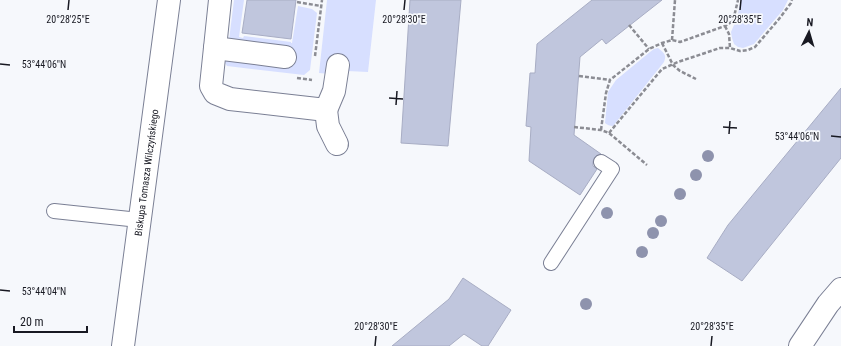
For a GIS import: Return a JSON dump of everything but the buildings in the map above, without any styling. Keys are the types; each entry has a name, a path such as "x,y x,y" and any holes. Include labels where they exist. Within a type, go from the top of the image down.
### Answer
{"street":[{"name":"Biskupa Tomasza Wilczyńskiego","path":"123,346 169,0"},
{"path":"220,0 211,86 215,94 230,99 326,110"},
{"path":"215,48 285,57"},
{"path":"337,144 328,126 326,110 334,91 338,65"},
{"path":"800,346 828,304 841,289"}],"lane":[{"path":"551,263 612,169 602,162"},
{"path":"54,211 140,220"}],"path":[{"path":"315,58 322,0"},
{"path":"672,40 676,0"},
{"path":"601,130 606,93 610,80 649,49 672,40 680,42 725,26 733,21 738,0"},
{"path":"609,133 662,69 720,48 730,48 740,51 755,47 779,19 792,0"},
{"path":"297,2 322,6"},
{"path":"629,25 649,49"},
{"path":"725,26 729,34 730,48"},
{"path":"662,43 673,65 696,79"},
{"path":"578,76 610,80"},
{"path":"574,127 601,130 609,133 647,165"}],"shaded area":[{"path":"234,0 244,0 239,37 243,38 244,36 292,43 298,6 312,9 317,13 310,70 304,75 227,66 225,63 226,60 288,68 290,47 229,40"},
{"path":"327,0 376,0 368,72 347,71 348,60 332,58 330,74 319,73"},
{"path":"741,0 788,0 783,10 754,44 743,48 734,44 731,32 737,18"},
{"path":"658,48 664,54 664,62 613,126 605,123 608,92 616,80 650,52"}]}
